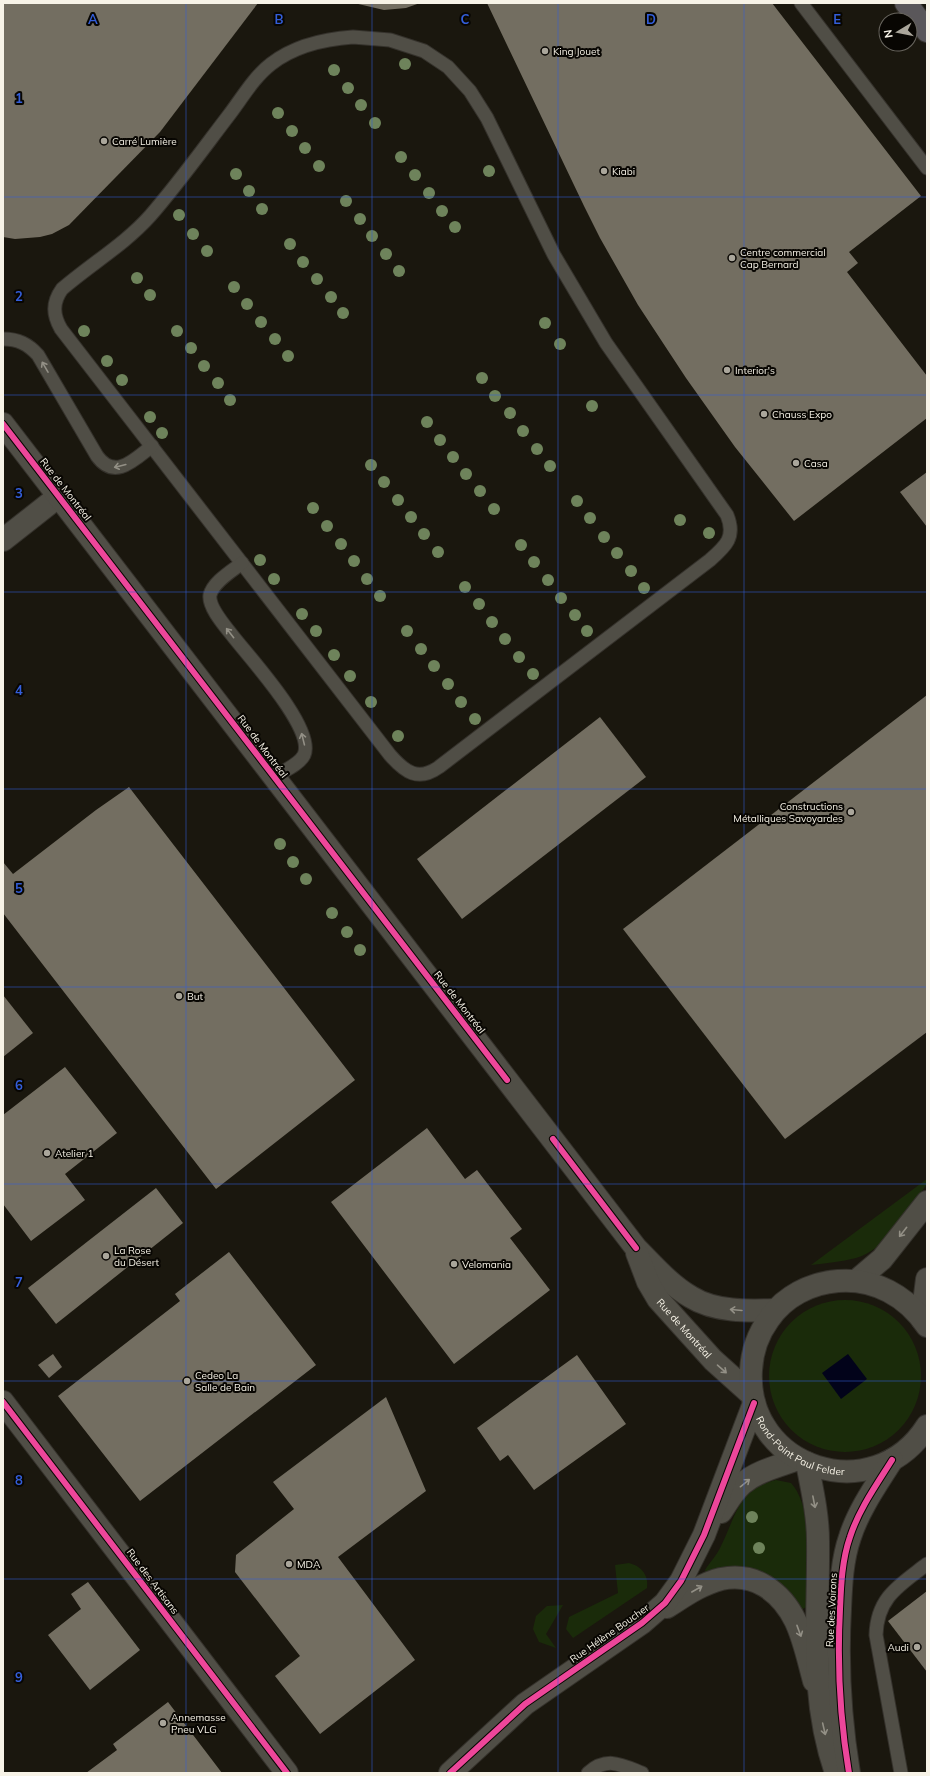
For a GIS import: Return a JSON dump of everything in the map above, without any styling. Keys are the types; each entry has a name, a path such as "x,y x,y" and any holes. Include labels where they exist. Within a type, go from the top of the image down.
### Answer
{"main road":[{"path":"906,3 927,31"}],"street":[{"name":"Rue de Montréal","path":"3,424 636,1248 681,1292 700,1302 731,1309 752,1311 775,1310"},
{"path":"3,540 59,496"},
{"path":"856,1281 882,1259 927,1202"},
{"name":"Rue de Montréal","path":"636,1248 648,1282 658,1299 713,1360 753,1399"},
{"path":"925,1322 927,1279"},
{"name":"Rond-Point Paul Felder","path":"925,1322 914,1309 893,1293 869,1283 856,1281 834,1281 812,1286 792,1297 775,1310 766,1323 754,1350 750,1380 753,1399 758,1414 771,1435 788,1452 802,1461 831,1471 856,1471 869,1469 892,1460 908,1449 925,1431"},
{"name":"Rue Hélène Boucher","path":"652,1616 665,1603 682,1581 704,1535 753,1399"},
{"name":"Rue des Artisans","path":"3,1402 286,1773"},
{"name":"Rue des Voirons","path":"848,1773 838,1640 843,1565 855,1521 892,1460"},
{"name":"Rue Hélène Boucher","path":"704,1535 741,1485 754,1476 802,1461"},
{"name":"Rue des Voirons","path":"802,1461 816,1515 818,1541 816,1642 819,1699 824,1731 836,1773"},
{"name":"Rue Hélène Boucher","path":"450,1773 525,1704 652,1616 702,1587 721,1579 739,1578 754,1581 762,1584 777,1594 792,1613 805,1648 819,1699"}],"lane":[{"path":"801,3 927,168"},
{"path":"353,37 390,40 413,46 434,57 448,67 470,91 487,118 554,255 606,344 727,515 730,523 729,539 710,560 439,767 427,773 419,774 404,770 390,756 152,446 61,330 54,313 56,297 62,289 132,235 150,216 187,171 251,86 270,64 282,57 322,41 353,37"},
{"path":"3,339 13,340 25,344 38,355 97,456 104,464 114,468 122,466 131,462 152,446"},
{"path":"242,563 215,586 210,595 210,599 220,620 288,706 301,732 305,748 303,756 298,762 274,777"},
{"path":"901,1773 876,1635 876,1625 882,1606 892,1591 927,1564"},
{"path":"588,1773 594,1768 605,1763 616,1763 642,1773"}],"green space":[{"path":"927,1179 927,1184 905,1216 888,1237 878,1246 856,1258 811,1265"},
{"path":"838,1300 852,1300 867,1303 881,1309 899,1322 912,1340 918,1354 921,1376 918,1398 912,1412 899,1430 881,1443 867,1449 852,1452 838,1452 823,1449 809,1443 797,1435 786,1424 778,1412 772,1398 769,1383 769,1369 772,1354 778,1340 786,1328 797,1317 809,1309 823,1303"},
{"path":"776,1480 791,1483 799,1494 807,1525 807,1607 800,1610 785,1588 774,1579 759,1571 706,1574 705,1570 719,1549 735,1514 746,1497 753,1490 763,1484"},
{"path":"629,1563 637,1566 643,1572 647,1579 647,1588 573,1638 566,1629 569,1617 618,1593 615,1565"},
{"path":"563,1605 546,1634 556,1648 539,1642 533,1629 536,1616 547,1606"}],"water":[{"path":"848,1354 867,1379 841,1399 822,1373"}],"building":[{"path":"3,3 258,3 160,132 69,225 52,234 40,237 15,239 3,237"},
{"path":"354,3 420,3 406,8 384,10"},
{"name":"Centre commercial Cap Bernard","path":"487,3 772,3 921,196 849,252 858,263 847,272 927,376 927,418 794,521 735,447 686,378 638,305 600,238 584,206"},
{"path":"927,472 927,527 900,492"},
{"name":"Constructions Métalliques Savoyardes","path":"927,695 927,1032 785,1139 623,929"},
{"path":"600,717 646,777 462,919 417,859"},
{"name":"But","path":"129,787 355,1080 216,1189 3,913 3,862 13,874 96,810"},
{"path":"3,995 33,1033 3,1057"},
{"name":"Atelier 1","path":"65,1067 117,1133 65,1174 85,1200 31,1241 3,1204 3,1115"},
{"name":"Velomania","path":"427,1128 465,1179 477,1170 522,1229 510,1238 550,1290 454,1364 331,1202"},
{"name":"La Rose du Désert","path":"156,1188 183,1223 56,1324 28,1288"},
{"name":"Cedeo La Salle de Bain","path":"229,1252 316,1365 140,1501 58,1396 180,1301 175,1294"},
{"path":"53,1354 62,1367 49,1378 38,1365"},
{"path":"577,1355 626,1424 534,1490 508,1455 500,1461 477,1428"},
{"name":"MDA","path":"386,1397 426,1491 338,1557 415,1660 320,1734 275,1676 300,1656 235,1572 236,1555 294,1509 273,1482"},
{"path":"88,1582 140,1650 90,1690 48,1635 81,1609 71,1594"},
{"name":"Audi","path":"927,1591 927,1672 888,1621"},
{"name":"Annemasse Pneu VLG","path":"168,1702 222,1773 86,1773 117,1750 113,1744"}],"cycle path":[{"path":"3,424 507,1080"},
{"path":"553,1139 636,1248"},
{"path":"3,1402 287,1773"},
{"path":"450,1773 525,1704 642,1623 665,1603 681,1581 704,1535 754,1403"},
{"path":"849,1773 841,1712 839,1671 841,1582 847,1546 858,1517 892,1460"}],"place":[{"name":"King Jouet","path":"545,51"},
{"name":"Carré Lumière","path":"104,141"},
{"name":"Kiabi","path":"604,171"},
{"name":"Centre commercial Cap Bernard","path":"732,258"},
{"name":"Interior's","path":"727,370"},
{"name":"Chauss Expo","path":"764,414"},
{"name":"Casa","path":"796,463"},
{"name":"Constructions Métalliques Savoyardes","path":"851,812"},
{"name":"But","path":"179,996"},
{"name":"Atelier 1","path":"47,1153"},
{"name":"La Rose du Désert","path":"106,1256"},
{"name":"Velomania","path":"454,1264"},
{"name":"Cedeo La Salle de Bain","path":"187,1381"},
{"name":"MDA","path":"289,1564"},
{"name":"Audi","path":"917,1647"},
{"name":"Annemasse Pneu VLG","path":"163,1723"}]}
